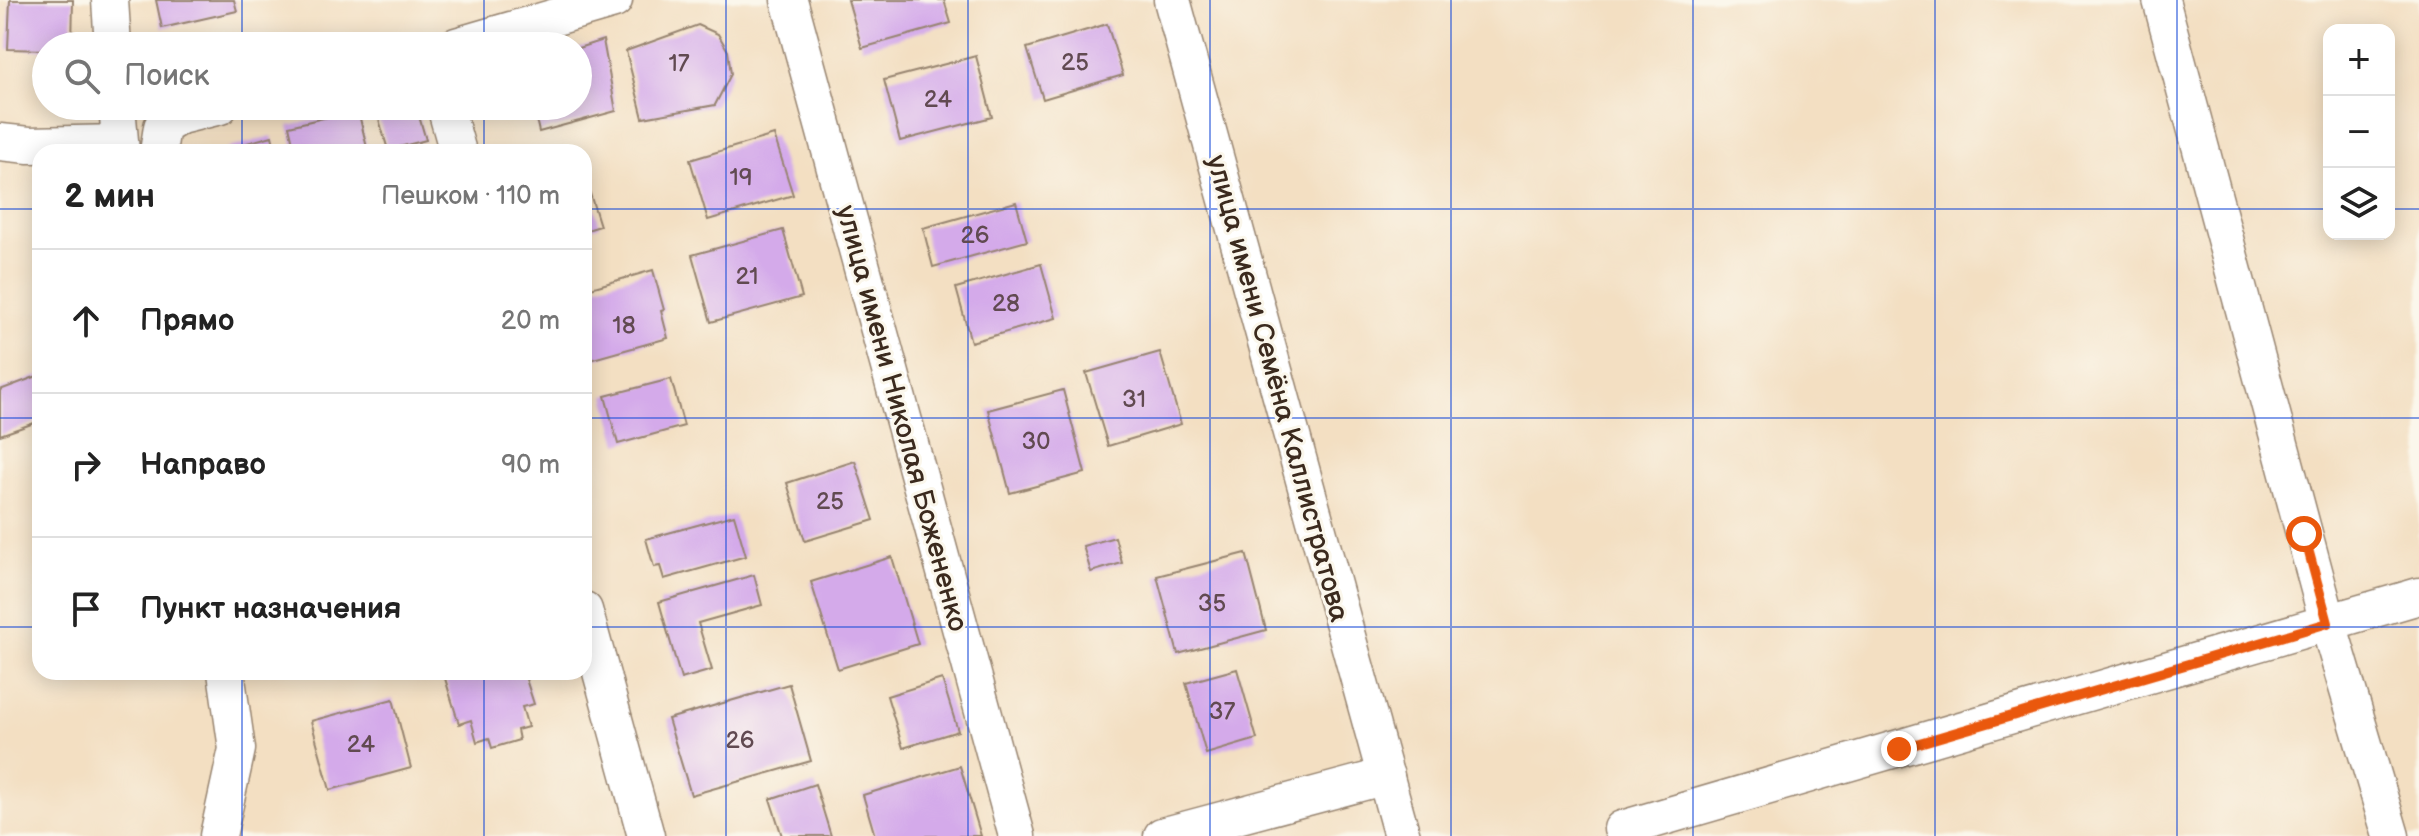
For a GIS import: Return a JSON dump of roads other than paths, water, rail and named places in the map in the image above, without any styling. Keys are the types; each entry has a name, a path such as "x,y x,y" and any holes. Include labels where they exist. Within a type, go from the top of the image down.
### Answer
{"street":[{"path":"110,0 112,32"},
{"path":"504,32 614,0"},
{"name":"улица имени Николая Божененко","path":"789,0 1017,836"},
{"name":"улица имени Семёна Каллистратова","path":"1172,0 1402,836"},
{"path":"2161,0 2328,623 2391,836"},
{"path":"118,120 120,144"},
{"path":"160,139 177,120"},
{"path":"449,120 456,144"},
{"path":"0,142 32,145"},
{"path":"1622,829 2419,596"},
{"path":"592,639 646,836"},
{"path":"218,836 237,749 227,680"},
{"path":"1162,836 1386,776"}]}
